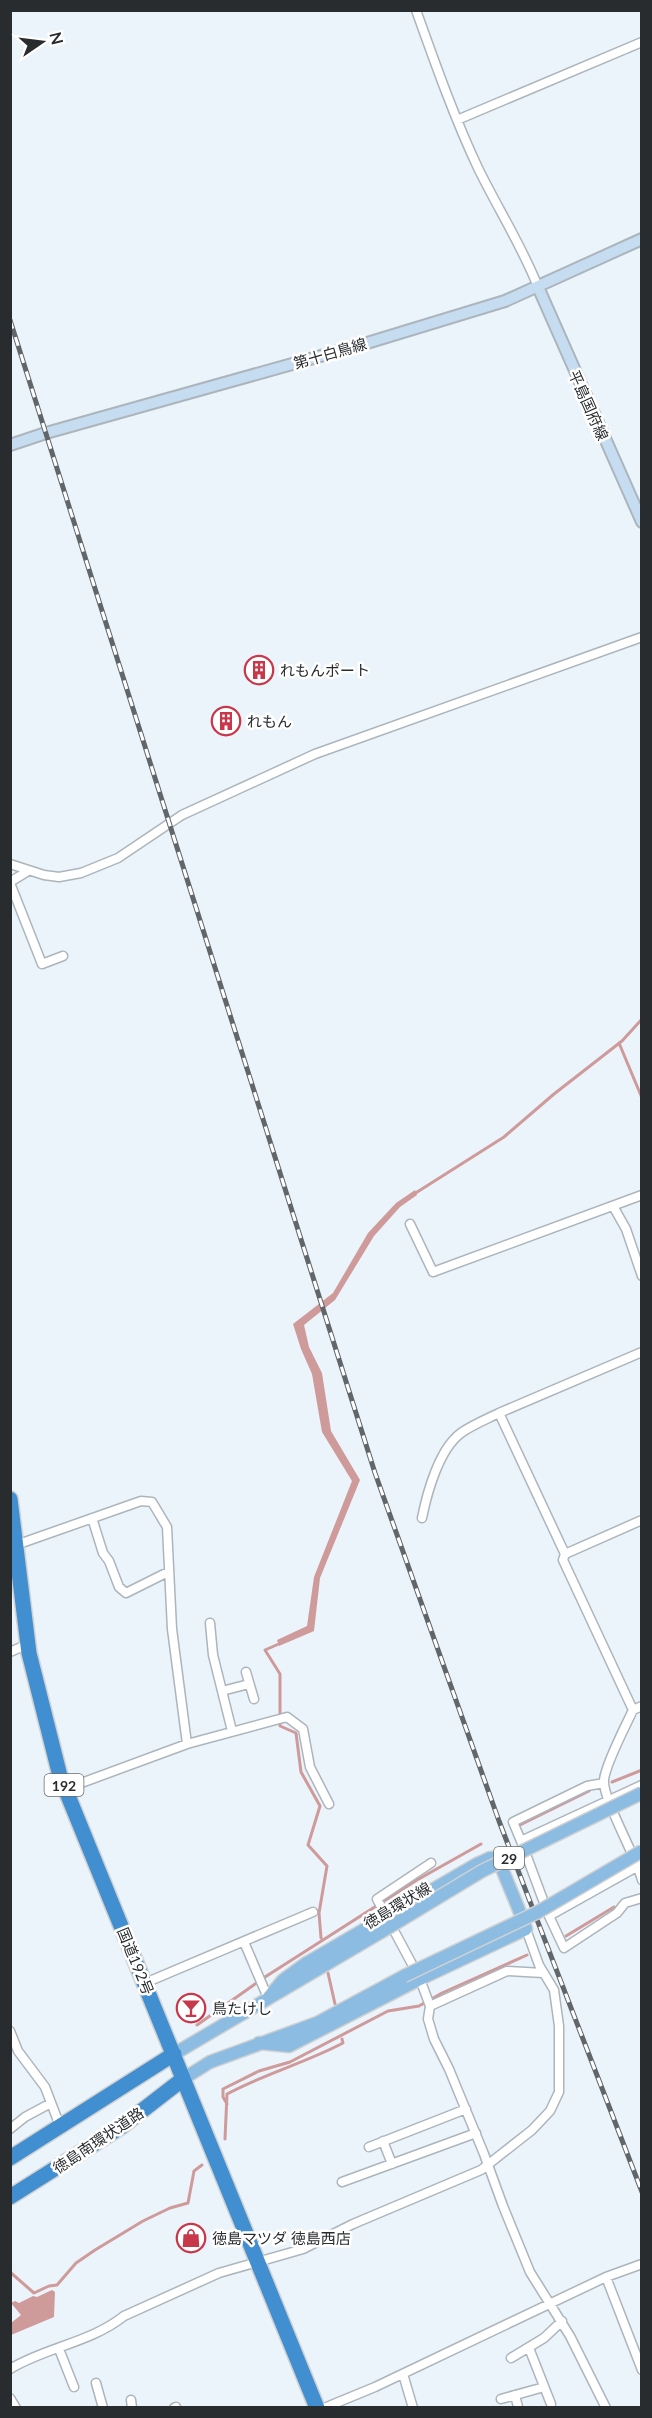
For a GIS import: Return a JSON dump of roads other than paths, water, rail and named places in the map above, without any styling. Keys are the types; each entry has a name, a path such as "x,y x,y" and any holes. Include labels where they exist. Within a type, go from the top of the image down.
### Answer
{"highway":[{"name":"国道192号","path":"10,1499 28,1644 60,1776 317,2408"},
{"name":"徳島南環状道路","path":"10,2158 174,2055"},
{"name":"徳島南環状道路","path":"10,2198 121,2127 183,2079"}],"main road":[{"name":"第十白鳥線","path":"10,445 378,340 505,301 642,239"},
{"name":"平島国府線","path":"538,287 642,522"},
{"name":"徳島環状線","path":"174,2055 482,1871 642,1793"},
{"path":"183,2079 210,2062 317,2023 404,1976 538,1912 642,1851"},
{"path":"259,2043 289,2046 420,1979 526,1929 518,1902 506,1882 498,1858 490,1858 381,1909 283,1980 268,1998"}],"street":[{"path":"416,10 456,120 538,287"},
{"path":"456,120 642,42"},
{"path":"10,864 28,871 59,877 81,873 118,858 182,815 315,754 642,637"},
{"path":"28,871 10,882 42,964 63,956"},
{"path":"410,1224 433,1272 642,1195"},
{"path":"613,1206 626,1229 642,1276"},
{"path":"422,1518 430,1484 444,1455 460,1434 499,1413 642,1352"},
{"path":"499,1413 565,1554 563,1560 633,1710"},
{"path":"16,1545 141,1501 152,1502 167,1527 172,1629 187,1744"},
{"path":"92,1518 103,1553 109,1561 118,1587 126,1593 168,1572"},
{"path":"565,1554 642,1520"},
{"path":"210,1623 213,1655 232,1731"},
{"path":"10,1652 28,1644"},
{"path":"246,1672 254,1699"},
{"path":"222,1691 249,1684"},
{"path":"641,1879 640,1865 609,1801 604,1783 633,1710 642,1706"},
{"path":"65,1789 187,1744 286,1717 303,1729 310,1767 329,1804"},
{"path":"604,1783 587,1786 513,1822 549,1916 564,1948 617,1912 625,1903 642,1898"},
{"path":"521,1841 642,1785"},
{"path":"431,1863 377,1899 420,1979 428,2002 428,2019 434,2039 476,2133 530,2272 562,2320 606,2408"},
{"path":"549,1916 640,1865"},
{"path":"145,1983 313,1912"},
{"path":"10,2369 81,2341 114,2324 124,2316 219,2273 303,2249 353,2224 481,2170 532,2130 550,2111 559,2092 559,2026 554,1990 543,1973 526,1929"},
{"path":"244,1942 268,1998"},
{"path":"428,2002 507,1971 543,1973"},
{"path":"10,2031 18,2051 45,2087 60,2126"},
{"path":"10,2129 25,2117 51,2103"},
{"path":"369,2147 466,2109"},
{"path":"342,2182 476,2133"},
{"path":"383,2141 392,2164"},
{"path":"324,2408 403,2374 606,2277 642,2264"},
{"path":"606,2277 642,2370"},
{"path":"511,2358 544,2338 562,2320"},
{"path":"529,2348 551,2404"},
{"path":"59,2349 74,2387"},
{"path":"403,2374 413,2408"},
{"path":"96,2383 103,2408"},
{"path":"501,2399 544,2387"},
{"path":"515,2395 518,2407"},
{"path":"10,2398 16,2408"}],"waterway":[{"path":"414,1194 504,1137 554,1094 622,1041 642,1019"},
{"path":"619,1043 642,1098"},
{"path":"281,1643 265,1650 280,1674 280,1726 296,1733 301,1772 320,1806 308,1845 327,1866 319,1913 321,1938"},
{"path":"612,1782 642,1770"},
{"path":"520,1825 589,1791"},
{"path":"197,2025 265,1977 417,1880 481,1844"},
{"path":"566,1936 614,1907"},
{"path":"227,2104 223,2097 223,2089 259,2071 290,2062 388,2011 419,2006 442,1993 527,1955"},
{"path":"328,1973 335,2004"},
{"path":"225,2139 227,2094 329,2050 343,2043 342,2039"},
{"path":"10,2272 34,2293 57,2285 76,2263 95,2250 143,2221 170,2208 188,2203 194,2171 202,2165"}],"railway":[{"path":"10,320 375,1473 499,1821 642,2192"}],"place":[{"name":"れもんポート","path":"259,670"},
{"name":"れもん","path":"226,721"},
{"name":"鳥たけし","path":"191,2008"},
{"name":"徳島マツダ 徳島西店","path":"191,2238"}]}
